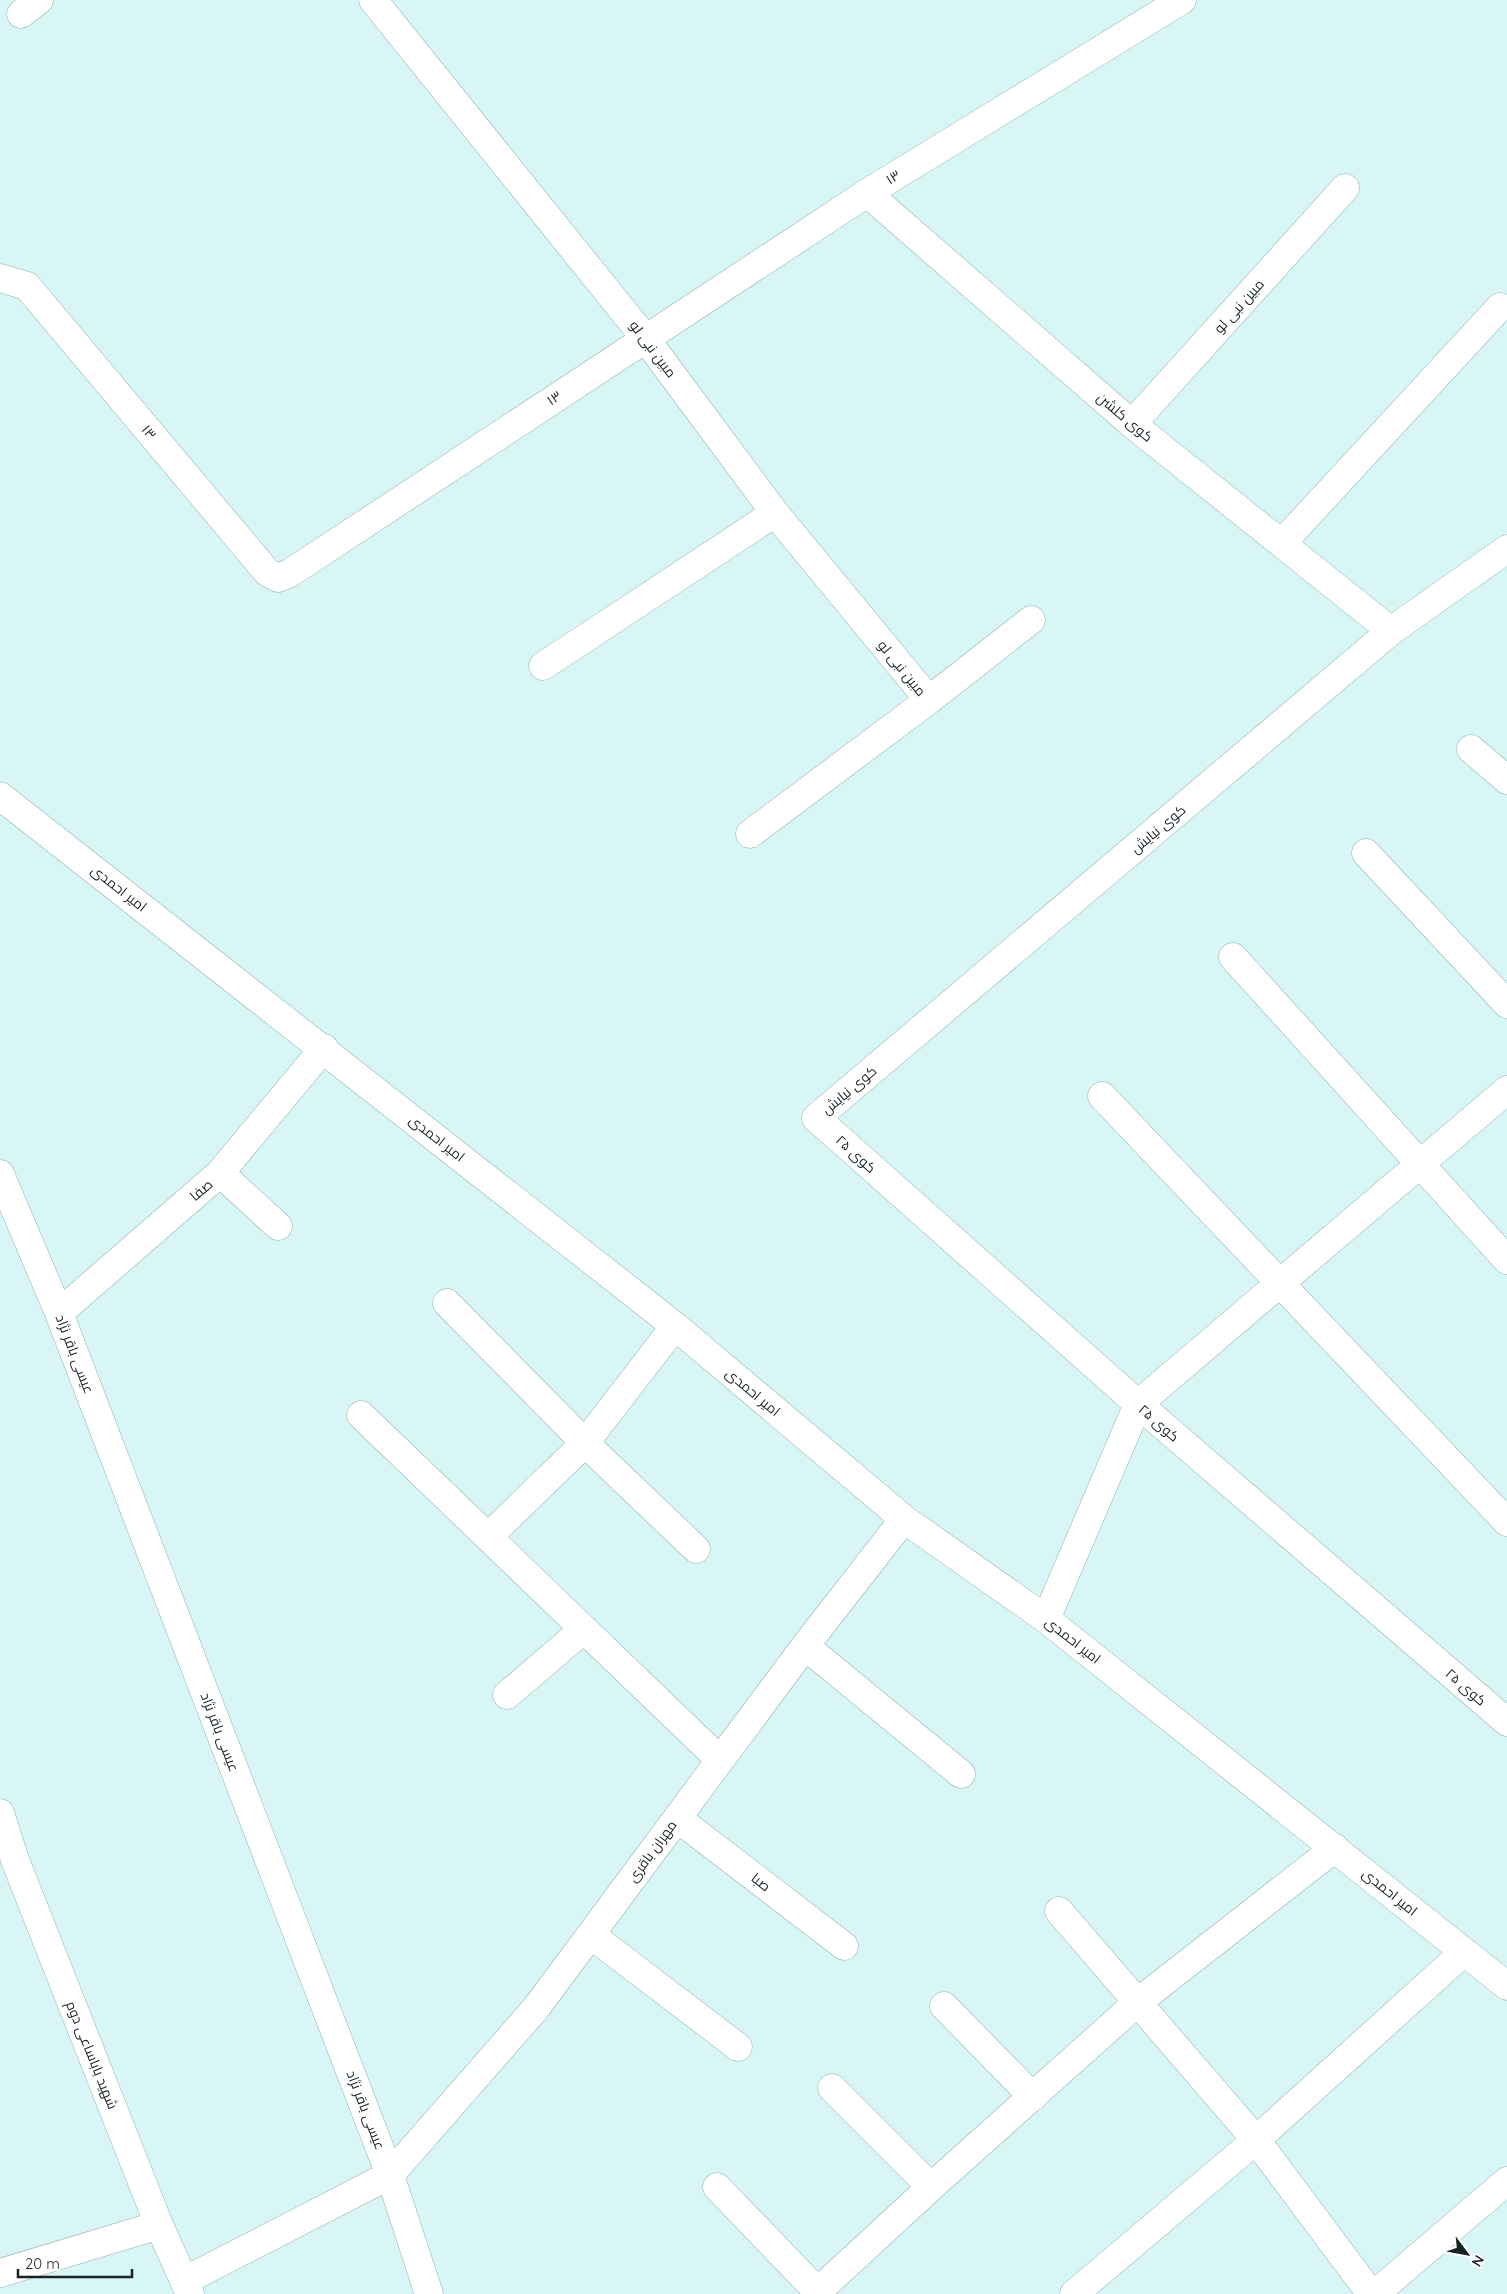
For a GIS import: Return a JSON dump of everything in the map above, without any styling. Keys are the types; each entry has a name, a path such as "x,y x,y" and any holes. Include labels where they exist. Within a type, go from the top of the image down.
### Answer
{"street":[{"name":"مبین نبی لو","path":"373,0 645,338 775,513 929,700"},
{"name":"۱۳","path":"0,278 27,286 267,572 278,578 290,573 868,193 1182,0"},
{"name":"مبین نبی لو","path":"1132,424 1345,188"},
{"name":"کوی کلشن","path":"868,193 1132,424 1391,631"},
{"path":"1282,543 1500,307"},
{"path":"543,666 775,513"},
{"name":"کوی نیایش","path":"816,1118 1391,631 1507,549"},
{"path":"750,834 929,700 1031,620"},
{"path":"1472,749 1507,780"},
{"name":"امیر احمدی","path":"0,796 324,1048 675,1326 904,1519 1046,1618 1507,1986"},
{"path":"1366,853 1507,1004"},
{"path":"1233,957 1419,1165 1507,1260"},
{"name":"صفا","path":"59,1312 220,1173 324,1048"},
{"path":"1046,1618 1138,1404 1507,1090"},
{"path":"1102,1096 1507,1522"},
{"name":"کوی ۲۵","path":"816,1118 1138,1404 1507,1722"},
{"path":"220,1173 278,1226"},
{"name":"عیسی باقر نژاد","path":"0,1174 59,1312 390,2175 429,2294"},
{"path":"447,1303 585,1443 696,1549"},
{"path":"488,1538 585,1443 675,1326"},
{"path":"361,1415 720,1760"},
{"name":"مهران باقری","path":"390,2175 536,2008 805,1646 904,1519"},
{"path":"507,1695 584,1629"},
{"path":"805,1646 961,1774"},
{"name":"شهید باباساعی دوم","path":"0,1813 7,1861 187,2288"},
{"name":"صبا","path":"677,1818 844,1946"},
{"path":"717,2188 817,2293 931,2187 1138,2002 1335,1848"},
{"path":"1059,1911 1256,2140 1371,2294"},
{"path":"591,1935 738,2047"},
{"path":"1074,2294 1256,2140 1464,1952"},
{"path":"944,2006 1033,2097"},
{"path":"832,2088 931,2187"},
{"path":"187,2288 390,2175"},
{"path":"1375,2294 1507,2181"},
{"path":"0,2273 159,2225"}]}
